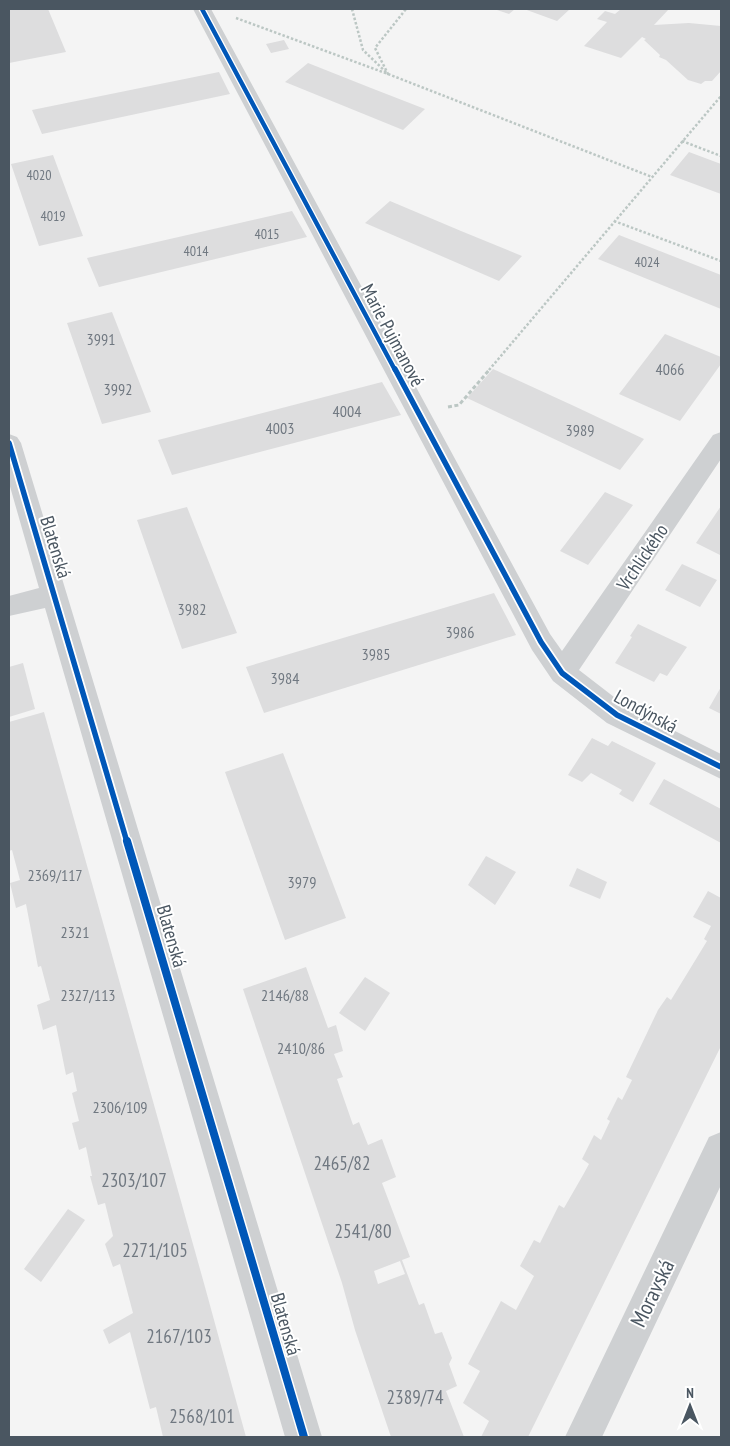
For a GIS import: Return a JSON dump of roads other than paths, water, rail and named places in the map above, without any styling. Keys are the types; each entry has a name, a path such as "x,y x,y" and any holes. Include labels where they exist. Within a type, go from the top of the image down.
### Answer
{"street":[{"name":"Marie Pujmanové","path":"203,12 542,642 562,673"},
{"name":"Vrchlického","path":"562,673 721,441"},
{"name":"Blatenská","path":"9,443 56,595 304,1437"},
{"path":"9,606 56,595"},
{"name":"Londýnská","path":"562,673 617,715 721,767"},
{"name":"Moravská","path":"583,1437 721,1148"}]}
